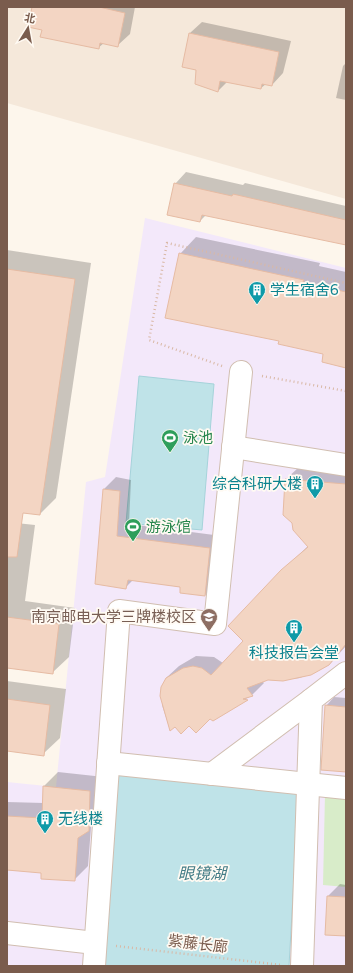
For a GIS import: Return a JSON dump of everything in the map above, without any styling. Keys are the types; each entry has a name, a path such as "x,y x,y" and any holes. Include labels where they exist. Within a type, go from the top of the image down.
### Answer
{"lane":[{"path":"94,966 104,944 108,763 119,611 215,624 241,372"},
{"path":"233,447 346,465"},
{"path":"212,774 346,673"},
{"path":"302,966 311,700"},
{"path":"108,763 346,788"},
{"path":"7,933 104,944"}],"path":[{"path":"346,283 167,243 149,340 241,372 346,391"},
{"name":"紫藤长廊","path":"104,944 288,966"}],"shaded area":[{"path":"7,7 346,7 346,199 7,103"},
{"name":"南京邮电大学三牌楼校区","path":"145,218 346,268 346,966 7,966 7,782 56,787 86,482 105,477"}],"green space":[{"path":"325,794 346,797 346,887 323,885"}],"water":[{"name":"泳池","path":"139,376 214,384 202,530 126,523"},
{"name":"眼镜湖","path":"115,768 299,789 289,966 103,966"}],"building":[{"path":"32,7 99,7 125,13 118,47 100,43 99,49 40,37 42,30 28,27"},
{"path":"189,33 279,52 272,86 262,84 261,89 220,81 218,92 195,84 196,70 182,67"},
{"path":"174,183 232,196 233,194 346,220 346,245 202,215 200,222 167,215"},
{"name":"学生宿舍6","path":"179,253 304,280 303,282 346,292 346,368 322,362 323,354 278,344 279,341 165,318"},
{"path":"7,269 75,279 40,515 23,513 17,557 7,557"},
{"name":"科技报告会堂","path":"285,479 346,484 346,644 329,665 311,675 283,681 268,680 247,688 253,696 243,699 248,700 213,721 210,719 196,733 189,726 181,734 175,727 170,731 160,696 161,687 166,678 183,668 193,666 202,668 211,675 243,641 228,626 281,570 308,547 293,530 292,523 283,515"},
{"name":"游泳馆","path":"103,489 120,491 117,536 210,548 205,596 180,593 180,587 128,580 126,589 95,584"},
{"path":"7,617 59,624 53,674 7,668"},
{"path":"7,699 50,705 44,756 7,751"},
{"path":"325,705 346,707 346,772 321,770"},
{"name":"无线楼","path":"43,786 90,791 89,831 78,838 75,881 41,879 41,873 7,870 7,816 42,818"},
{"path":"327,896 346,897 346,936 325,935"}],"place":[{"name":"学生宿舍6","path":"257,305"},
{"name":"泳池","path":"170,453"},
{"name":"综合科研大楼","path":"315,499"},
{"name":"游泳馆","path":"133,542"},
{"name":"南京邮电大学三牌楼校区","path":"209,632"},
{"name":"科技报告会堂","path":"294,643"},
{"name":"无线楼","path":"45,834"}]}
